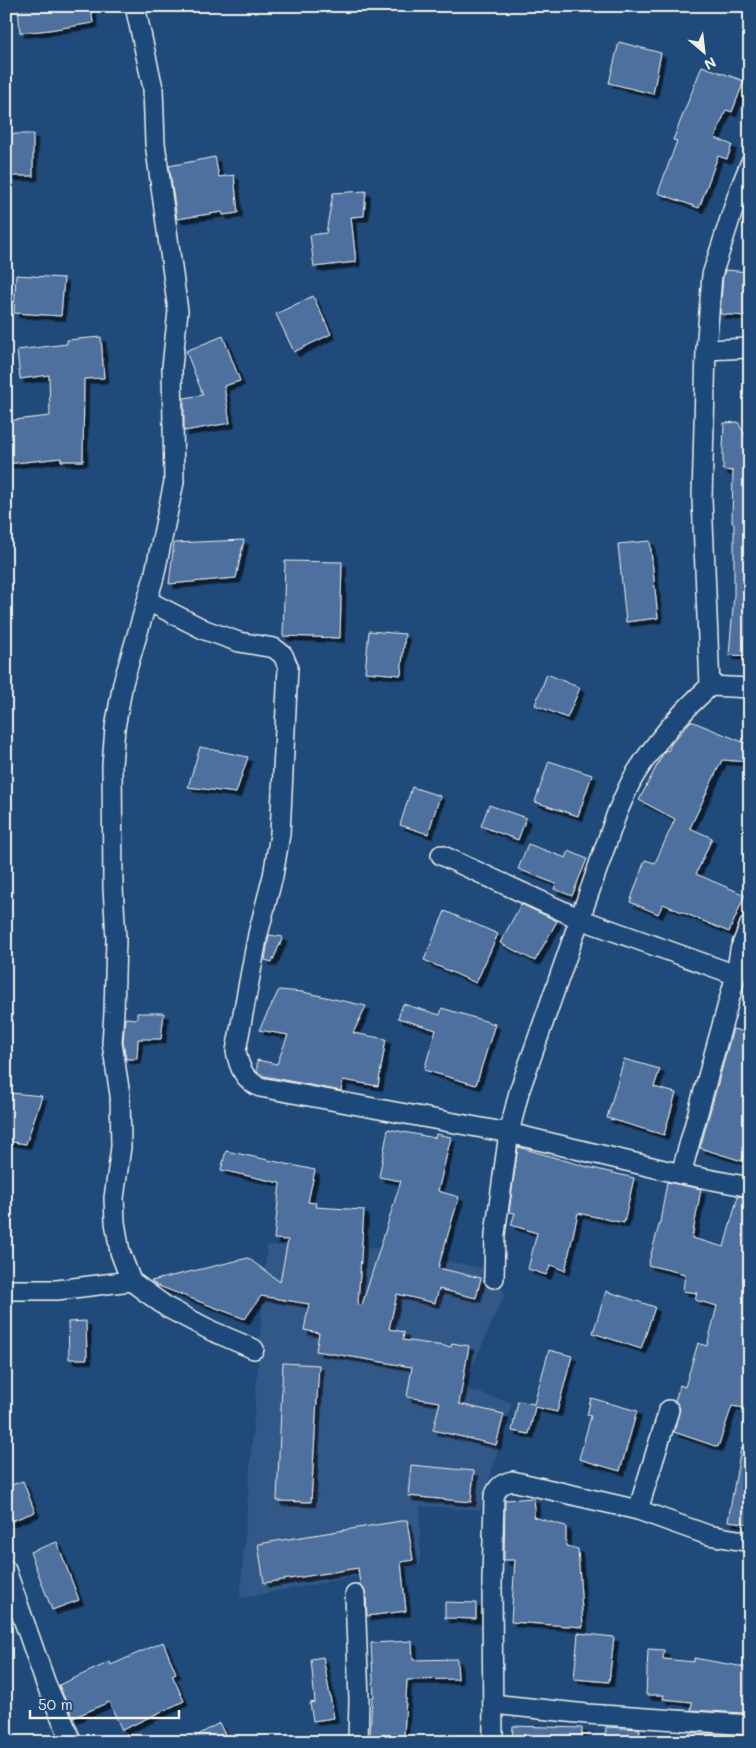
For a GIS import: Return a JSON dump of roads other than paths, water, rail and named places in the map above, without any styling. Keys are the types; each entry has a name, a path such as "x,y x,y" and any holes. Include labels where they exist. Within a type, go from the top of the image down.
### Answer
{"street":[{"path":"135,6 153,88 155,143 178,311 172,367 174,482 165,531 148,601 124,683 114,728 112,765 113,887 116,939 112,1043 120,1095 120,1139 114,1198 115,1222 120,1252 131,1281 168,1308 212,1331 254,1349"},
{"path":"710,686 702,500 706,350 712,275 739,190 750,164"},
{"path":"706,350 750,348"},
{"path":"148,601 205,630 239,642 274,648 283,655 288,666 280,834 273,876 258,934 236,1051 238,1064 250,1082 260,1087 509,1133 682,1174 750,1187"},
{"path":"494,1278 495,1234 509,1133 519,1092 617,813 632,779 692,703 710,686 750,688"},
{"path":"441,855 580,919 736,975"},
{"path":"682,1174 736,975 740,950 750,924"},
{"path":"6,1290 57,1290 131,1281"},
{"path":"638,1510 669,1410"},
{"path":"493,1742 492,1563 494,1497 498,1487 503,1483 512,1481 638,1510 708,1535 750,1542"},
{"path":"6,1570 46,1684 72,1742"},
{"path":"355,1594 359,1700 358,1742"},
{"path":"493,1704 587,1714 750,1725"}]}
